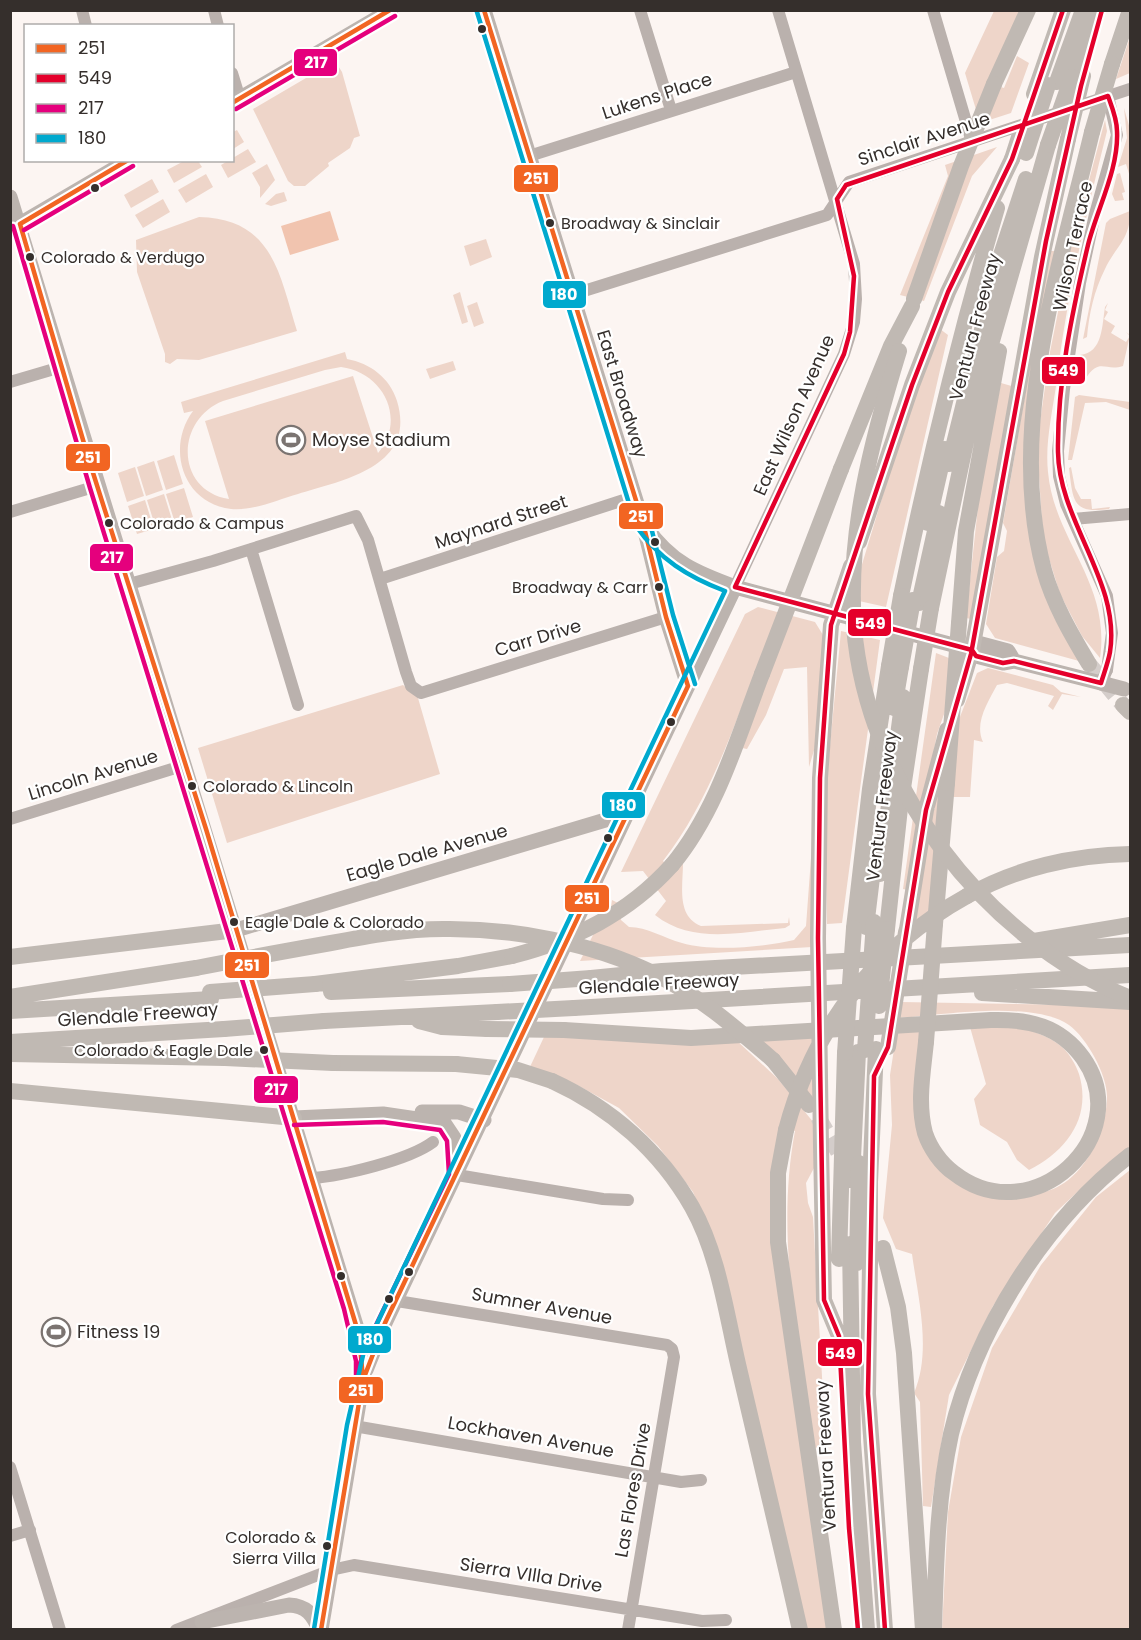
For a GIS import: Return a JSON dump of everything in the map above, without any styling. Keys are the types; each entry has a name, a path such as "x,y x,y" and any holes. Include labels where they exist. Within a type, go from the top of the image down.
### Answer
{"highway":[{"path":"316,988 512,956 562,941 604,922 645,893 687,848 708,810 895,348 961,166 994,84 1028,10"},
{"name":"Ventura Freeway","path":"866,1050 871,927 900,808 905,668 916,602 1025,220 1030,152 1059,82 1064,10"},
{"path":"867,1629 853,1442 850,1312 850,1241 866,1050 907,929 931,789 972,650 1042,257 1068,139 1059,82 1075,10"},
{"path":"1059,82 1083,10"},
{"name":"Ventura Freeway","path":"858,1629 849,1528 839,1336 840,1171 866,1050 871,927 870,789 905,668 916,602 924,484 960,335 1059,82 1097,10"},
{"path":"1059,82 1102,10"},
{"path":"1087,671 1056,603 1045,572 1038,545 1030,466 1042,352 1092,132 1130,10"},
{"path":"916,602 959,418 996,272 1030,152"},
{"path":"839,1336 824,1300 818,938 820,778 831,625 912,385 940,313 1030,152"},
{"path":"406,1017 442,1027 564,1030 691,1038 991,1020 1016,1019 1037,1023 1051,1029 1074,1047 1092,1078 1096,1111 1089,1139 1082,1155 1059,1177 1033,1190 993,1192 975,1187 962,1179 937,1156 926,1136 921,1101 926,1042 935,924 947,783 966,531 976,467 1025,220"},
{"path":"895,348 865,478 854,581 854,627 870,708 913,805 955,867 975,889 1026,936 1074,968 1131,1000"},
{"path":"834,1629 778,1242 778,1173 786,1130 808,1066 847,999 898,943 966,896 999,880 1045,865 1086,857 1131,854"},
{"path":"911,959 1131,925"},
{"path":"10,997 196,968 387,933 443,928 538,938 589,948 657,975 736,1029 772,1060 809,1104"},
{"path":"10,957 236,930"},
{"name":"Glendale Freeway","path":"10,1011 316,988 510,984 662,971 911,959 1131,945"},
{"name":"Glendale Freeway","path":"10,1042 324,1021 1131,975"},
{"path":"912,988 1131,1000"},
{"path":"866,1050 874,1076 870,1182 863,1263 861,1444 874,1629"},
{"path":"866,1050 859,1163 868,1394 885,1629"},
{"path":"10,1054 456,1064 518,1070 552,1081 602,1108 645,1143 680,1189 701,1225 725,1309 800,1629"},
{"path":"10,1091 294,1118"},
{"path":"934,1629 936,1549 944,1480 951,1435 965,1388 992,1324 1043,1246 1076,1204 1106,1174 1131,1155"},
{"path":"883,1248 898,1307 904,1353 923,1629"}],"main road":[{"path":"236,101 370,16 391,10"},
{"name":"East Broadway","path":"484,10 633,497 643,523 666,617 688,686"},
{"path":"15,227 126,162"},
{"path":"10,197 15,227 129,584 359,1335 363,1379"},
{"path":"643,523 657,543 680,563 699,574 735,587 972,650 976,656 1003,663 1014,661 1087,671 1104,676 1127,699"},
{"path":"320,1629 354,1426 363,1379 371,1353 484,1120 735,587"},
{"name":"Eagle Dale Avenue","path":"236,930 629,813"},
{"path":"294,1118 459,1112 484,1120"},
{"path":"384,1114 444,1123 454,1138 457,1174"},
{"path":"202,1622 289,1605 302,1606 312,1614 320,1629"}],"street":[{"path":"640,10 671,110"},
{"name":"East Wilson Avenue","path":"735,587 844,354 854,322 856,298 854,264 837,200 778,10"},
{"path":"933,10 972,143"},
{"name":"Lukens Place","path":"530,156 796,72"},
{"name":"Sinclair Avenue","path":"572,295 824,216 849,182 1131,89"},
{"name":"Wilson Terrace","path":"1104,676 1112,633 1107,596 1073,519 1059,476 1058,452 1064,389 1080,283 1095,214 1117,135 1108,96"},
{"path":"10,382 61,367"},
{"path":"10,512 97,486"},
{"name":"Maynard Street","path":"380,579 633,497"},
{"path":"1073,519 1131,514"},
{"path":"129,584 356,516 368,540 380,579"},
{"path":"251,549 298,705"},
{"name":"Carr Drive","path":"380,579 411,686 421,693 666,617"},
{"name":"Lincoln Avenue","path":"10,819 185,765"},
{"path":"312,1178 327,1177 412,1154 433,1142"},
{"path":"457,1174 603,1199 628,1200"},
{"name":"Sumner Avenue","path":"397,1301 667,1345 672,1349 674,1357"},
{"name":"Las Flores Drive","path":"628,1629 674,1357"},
{"name":"Lockhaven Avenue","path":"354,1426 681,1482 701,1480"},
{"path":"10,1467 60,1629"},
{"path":"10,1536 30,1530"},
{"name":"Sierra VIlla Drive","path":"176,1629 202,1622 331,1570 354,1565 702,1621 726,1620"}],"shaded area":[{"path":"994,11 1020,11 991,84 1004,88 1017,56 1029,63 1011,113 980,123 965,73"},
{"path":"1130,37 1130,73 1116,79"},
{"path":"335,61 342,72 360,136 354,138 350,148 328,163 329,166 305,186 294,186 288,181 253,109"},
{"path":"1124,108 1130,129 1130,177 1126,164 1118,167 1127,138"},
{"path":"1105,120 1107,131 1084,226 1065,321 1047,451 1052,496 1090,584 1097,607 1101,631 1100,658 1082,636 1060,594 1043,539 1037,443 1050,352 1070,252"},
{"path":"237,130 244,142 234,148 234,132"},
{"path":"997,147 972,176 924,301 900,295 948,176 945,165"},
{"path":"248,149 256,162 228,178 221,165 234,162 234,157"},
{"path":"182,162 199,162 202,167 174,183 167,170"},
{"path":"267,164 275,180 260,198 260,187 252,173"},
{"path":"1120,173 1125,192 1122,193 1124,200 1115,201 1112,194 1117,174"},
{"path":"206,174 213,187 186,203 178,190"},
{"path":"152,179 159,192 131,208 124,195"},
{"path":"284,192 287,201 271,206 265,204 276,194"},
{"path":"163,199 170,212 143,228 135,215"},
{"path":"330,211 339,240 290,255 281,226"},
{"path":"1130,211 1130,221 1125,236 1101,277 1091,311 1087,337 1083,339 1106,223"},
{"path":"199,217 224,220 243,228 258,239 278,270 297,331 199,360 177,359 170,364 165,362 165,354 137,272 136,240"},
{"path":"486,239 492,257 470,266 464,246"},
{"path":"1050,251 1056,251 1025,489 1079,661 995,638 986,624 997,557 1004,551 1007,531 1003,523"},
{"path":"460,292 468,322 462,324 453,295"},
{"path":"477,302 484,323 474,327 467,306"},
{"path":"1108,303 1105,310 1108,312 1104,319 1115,326 1111,333 1126,342 1130,337 1123,366 1095,368 1086,378 1082,378 1077,374 1080,355 1088,353 1097,344 1102,330 1105,307"},
{"path":"940,329 948,335 886,607 859,601 857,581 908,412"},
{"path":"345,352 347,359 371,368 389,385 397,401 400,423 396,441 386,456 372,467 335,483 265,504 231,509 214,505 190,485 180,456 185,425 193,411 184,413 181,402","holes":["341,367 356,371 379,387 390,412 390,426 386,440 378,453 353,376 205,421 229,499 211,493 199,483 191,469 188,454 190,438 196,423 207,410 223,401 325,370"]},
{"path":"453,361 456,370 430,379 426,369"},
{"path":"1001,383 1015,387 971,619 966,618 981,479"},
{"path":"1079,395 1130,402 1130,410 1106,402 1085,403 1072,460 1068,460 1075,397"},
{"path":"174,455 183,484 166,490 157,461"},
{"path":"154,461 163,490 146,496 137,467"},
{"path":"135,467 144,496 127,502 118,473"},
{"path":"1071,467 1075,488 1081,499 1091,499 1092,509 1110,507 1109,509 1097,510 1088,509 1077,503 1072,489 1069,468"},
{"path":"184,488 193,517 175,523 166,494"},
{"path":"164,494 173,523 156,529 147,500"},
{"path":"145,500 154,529 137,534 128,506"},
{"path":"758,607 815,622 823,635 818,737 809,767 807,667 784,669 766,715 747,749 742,748 764,650 721,759 695,812 663,861 673,872 683,863 684,908 693,921 701,926 788,923 789,917 790,925 785,928 735,934 685,930 655,915 666,901 643,871 621,872 745,614"},
{"path":"841,631 880,640 842,923 827,924 825,798"},
{"path":"936,653 962,663 937,734 908,890 903,889"},
{"path":"988,668 1053,685 1061,692 1081,697 1062,694 1053,710 1048,706 1054,696 1007,683 997,685 981,720 983,742 974,740 970,797 951,797 951,740 977,673"},
{"path":"403,685 418,698 440,774 227,843 198,748"},
{"path":"935,794 939,794 929,924 913,924 932,808 935,809"},
{"path":"811,858 812,947 580,961 606,909 611,907 612,900 618,903 621,920 629,927 694,946 738,948 794,940 806,926"},
{"path":"901,1002 1130,1006 1130,1147 1106,1165 1055,1213 993,1306 949,1395 931,1507 923,1506 920,1402 914,1393 922,1360 923,1342 912,1254 896,1249 883,1218 892,1125 890,1075 897,1030 921,1028 918,1128 953,1180 1032,1193 1054,1189 1067,1181 1089,1157 1102,1126 1107,1096 1100,1068 1083,1039 1069,1025 1053,1017 1011,1011 987,1011 899,1018"},
{"path":"1016,1025 1046,1037 1065,1050 1078,1071 1082,1090 1079,1118 1073,1131 1055,1153 1029,1170 1017,1160 1007,1142 980,1125 974,1099 986,1084 970,1027"},
{"path":"814,1035 815,1105 756,1038"},
{"path":"544,1037 735,1039 778,1079 814,1123 814,1168 806,1183 808,1203 813,1217 826,1447 813,1448 796,1330 788,1250 787,1210 789,1171 795,1131 781,1127 790,1375 827,1629 805,1629 717,1250 693,1192 658,1146 619,1108 577,1085 529,1069"},
{"path":"1130,1170 1130,1629 942,1630 948,1512 961,1437 992,1348 1041,1265 1096,1197"}],"tunnel":[{"path":"1089,664 1123,705"},
{"path":"818,1117 844,1162"}],"transit line":[{"name":"251","path":"234,102 390,10"},
{"name":"251","path":"484,10 643,523 666,617 688,686"},
{"name":"549","path":"858,1630 849,1528 839,1336 824,1300 818,938 820,778 831,625 912,385 948,292 1012,159 1063,10"},
{"name":"549","path":"885,1630 868,1394 874,1076 888,1047 926,810 971,654 1046,241 1081,86 1102,10"},
{"name":"180","path":"314,1629 347,1425 364,1351 725,591 675,566 654,548 636,526 477,12"},
{"name":"217","path":"236,109 395,16"},
{"name":"549","path":"1108,96 1117,131 1115,160 1088,245 1071,322 1058,426 1061,478 1068,503 1099,576 1107,601 1111,626 1110,652 1101,683 1014,661 1003,663 976,656 972,650 735,587 844,354 850,332 854,276 837,199 846,185 1108,96"},
{"name":"251","path":"20,224 125,162"},
{"name":"217","path":"24,230 133,166"},
{"name":"251","path":"20,224 88,457 206,829 359,1335 363,1379 321,1630"},
{"name":"217","path":"13,226 90,488 344,1309 356,1361 356,1379"},
{"name":"180","path":"650,523 673,615 695,684"},
{"name":"251","path":"365,1375 385,1323 688,686"},
{"name":"217","path":"294,1125 383,1122 440,1130 447,1141 449,1174 364,1350 358,1371"}],"place":[{"name":"Broadway & Sinclair","path":"550,223"},
{"name":"Colorado & Verdugo","path":"30,257"},
{"name":"Moyse Stadium","path":"291,440"},
{"name":"Colorado & Campus","path":"109,523"},
{"name":"Broadway & Carr","path":"659,587"},
{"name":"Colorado & Lincoln","path":"192,786"},
{"name":"Eagle Dale & Colorado","path":"234,922"},
{"name":"Colorado & Eagle Dale","path":"264,1050"},
{"name":"Fitness 19","path":"56,1332"},
{"name":"Colorado & Sierra Villa","path":"327,1546"}]}
